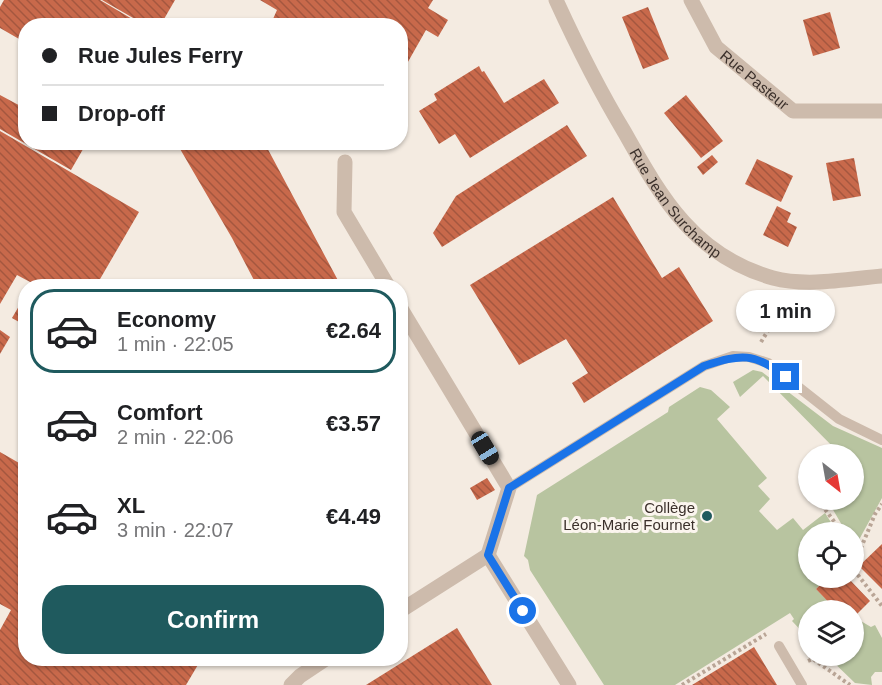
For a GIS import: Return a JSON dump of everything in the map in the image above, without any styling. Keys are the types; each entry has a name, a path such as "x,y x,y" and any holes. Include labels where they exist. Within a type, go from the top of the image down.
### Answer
{"street":[{"name":"Rue Jean Surchamp","path":"556,0 590,73 662,199 690,230 723,256 775,279 822,281 882,276"},
{"name":"Rue Pasteur","path":"692,0 716,47 794,111 882,111"},
{"path":"345,162 344,212 384,279"},
{"path":"408,320 509,488 488,555 408,606"},
{"path":"488,555 569,685"},
{"path":"291,685 315,666"}],"lane":[{"path":"509,488 704,366 734,356 749,357 768,363 839,419 882,440"},
{"path":"779,646 802,685"}],"path":[{"path":"749,357 769,334 777,316 770,290 775,279"},
{"path":"864,541 875,514 882,504"},
{"path":"864,583 882,606"},
{"path":"682,685 768,632 779,646"}],"green space":[{"path":"753,370 762,372 833,426 882,448 882,498 864,531 864,522 840,522 833,510 864,510 864,444 830,444 763,376 740,397 733,382"},
{"name":"Collège Léon-Marie Fournet","path":"700,387 711,390 730,407 717,419 767,478 758,486 770,499 759,511 777,530 793,518 798,524 798,588 817,588 826,600 798,600 798,627 792,621 794,619 790,613 675,685 604,685 530,570 528,560 524,556 537,495 668,412 669,407"},
{"name":"Collège Léon-Marie Fournet","path":"825,513 831,522 813,522"},
{"path":"864,623 871,627 875,625 882,638 882,672 875,672 871,677 872,685 855,683 837,666 864,666"}],"building":[{"path":"4,0 100,0 130,18 18,18 18,38 0,28 0,7"},
{"path":"102,0 175,0 165,18 133,18"},
{"path":"260,0 433,0 428,8 448,20 438,37 426,30 408,62 408,18 273,18 277,10"},
{"path":"648,7 669,59 643,69 622,17"},
{"path":"830,12 840,48 813,56 803,20"},
{"path":"479,66 504,103 544,79 559,103 470,158 455,134 439,144 419,111 437,100 434,94"},
{"path":"0,95 18,105 18,139 0,129"},
{"path":"686,95 723,141 701,158 664,113"},
{"path":"567,125 587,156 442,247 433,233 456,196"},
{"path":"0,131 18,141 18,150 33,150 139,212 100,279 24,279 17,275 0,304"},
{"path":"36,150 83,150 71,170"},
{"path":"181,150 268,150 337,279 253,279"},
{"path":"712,155 718,162 703,175 697,167"},
{"path":"854,158 861,196 833,201 826,163"},
{"path":"757,159 793,176 781,202 745,184"},
{"path":"613,197 662,278 679,267 713,321 584,403 572,383 588,373 566,339 519,365 470,285"},
{"path":"777,206 791,213 787,222 797,227 788,247 763,235"},
{"path":"18,308 18,321 12,318"},
{"path":"0,330 10,337 0,354"},
{"path":"0,452 18,462 18,666 197,666 186,685 0,685 0,630 11,610 0,604"},
{"path":"487,478 495,490 477,500 470,488"},
{"path":"882,544 882,589 864,571 864,561"},
{"path":"858,588 870,601 864,607 864,600 826,600 816,589"},
{"path":"457,628 492,685 366,685 396,666 408,666 408,659"},
{"path":"754,647 777,685 692,685"}],"place":[{"name":"Collège Léon-Marie Fournet","path":"707,516"}],"route":[{"path":"523,611 488,555 509,488 704,366 734,356 749,357 768,363 786,377"}]}
